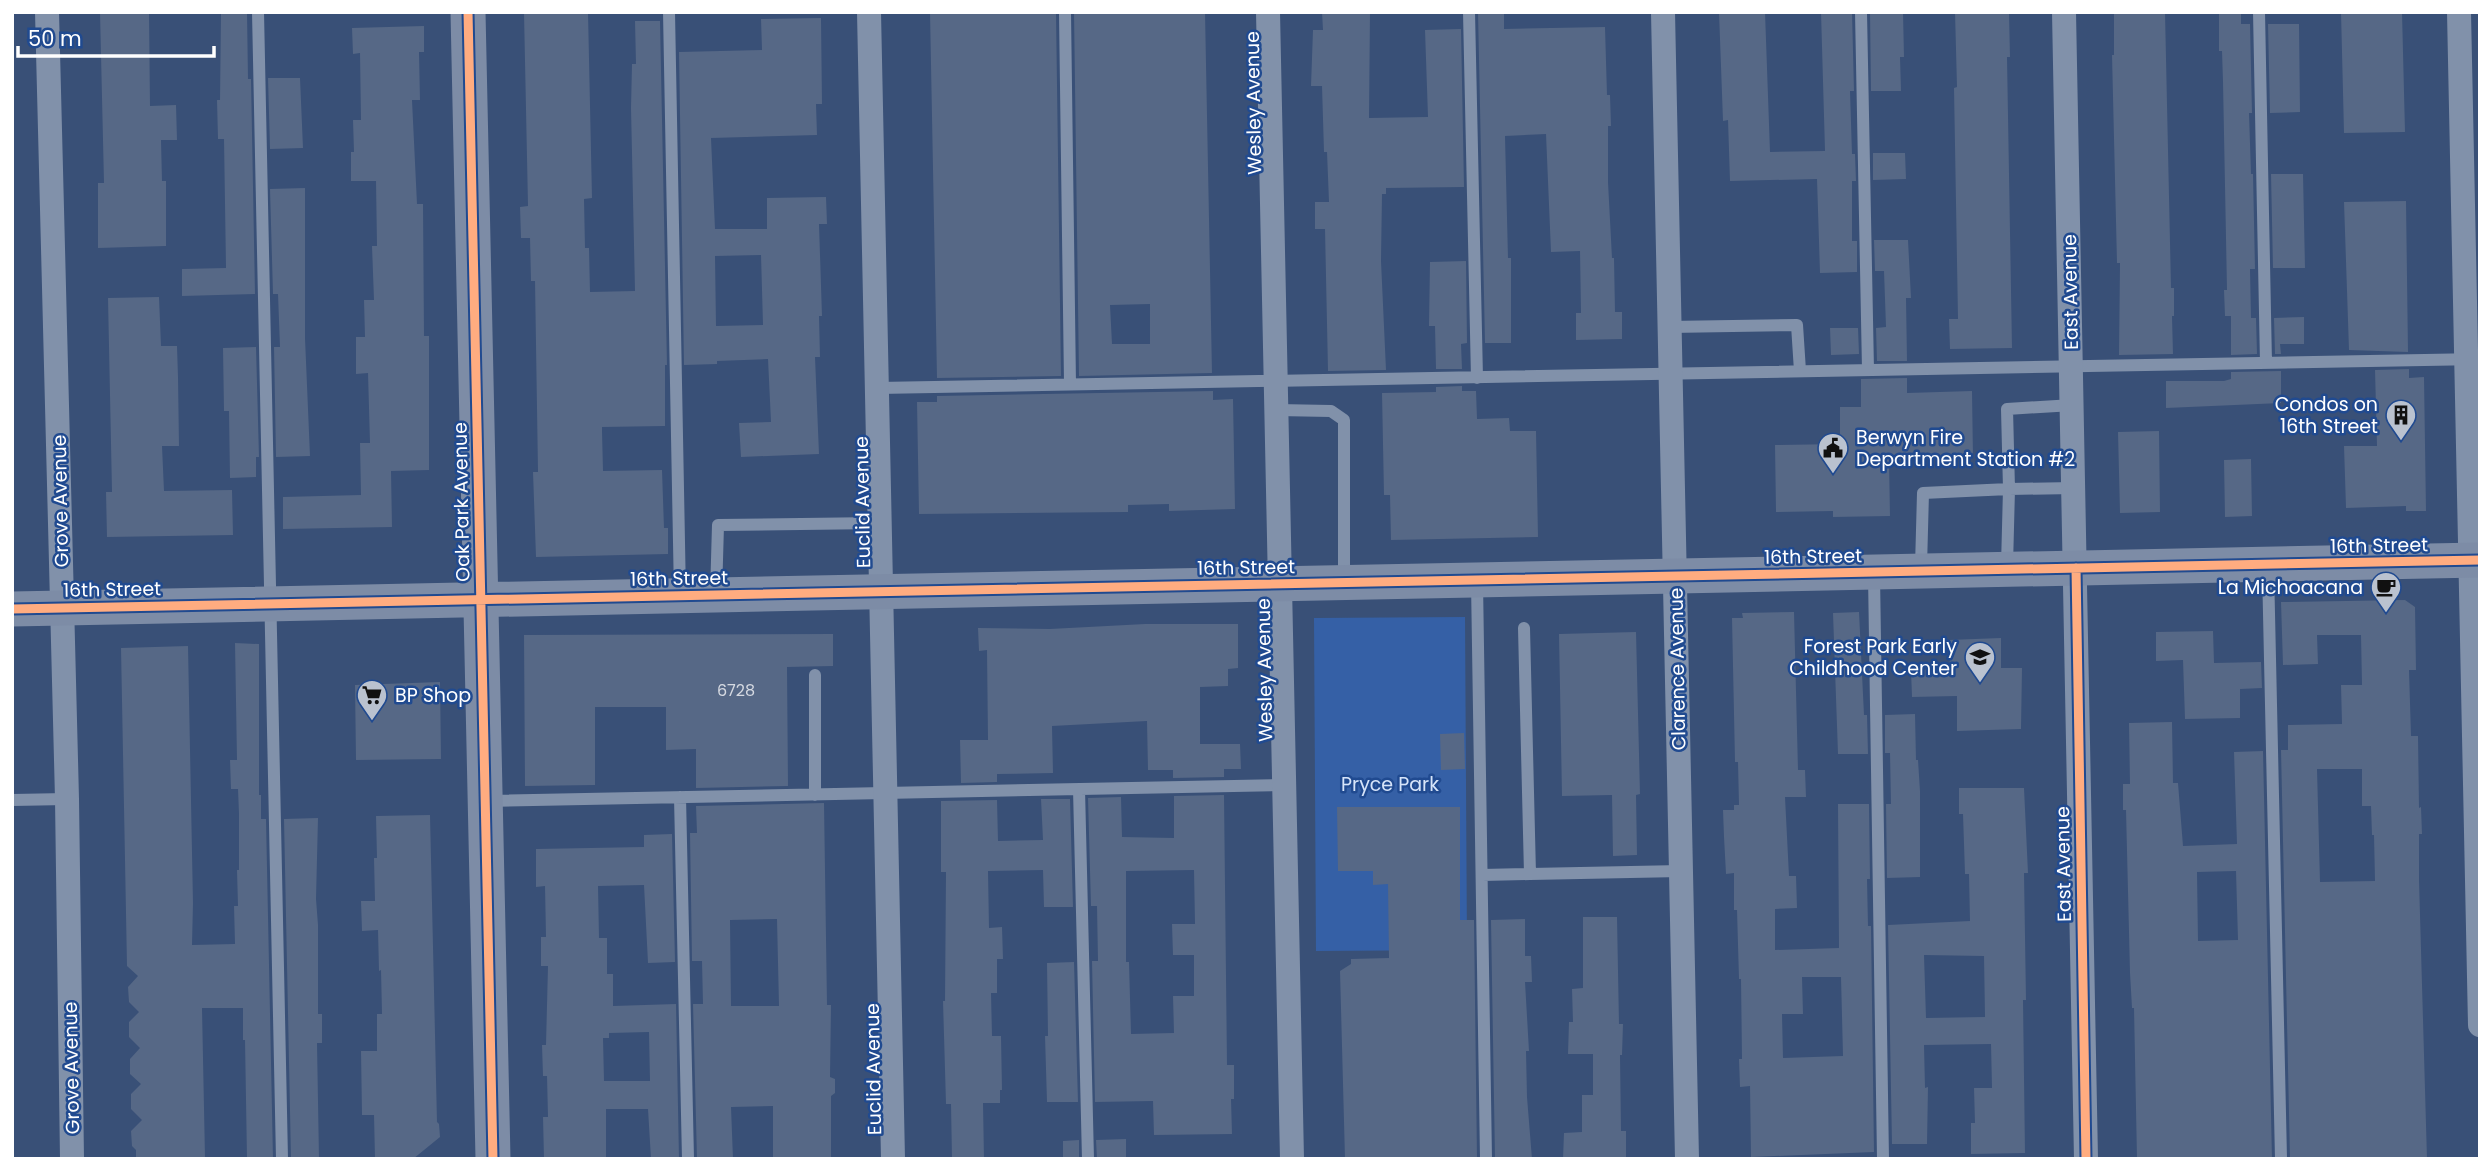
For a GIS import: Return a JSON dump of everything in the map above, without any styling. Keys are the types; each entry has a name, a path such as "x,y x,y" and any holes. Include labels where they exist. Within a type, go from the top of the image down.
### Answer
{"street":[{"name":"Grove Avenue","path":"47,12 67,799 72,1159"},
{"name":"Oak Park Avenue","path":"468,12 493,1159"},
{"name":"Euclid Avenue","path":"869,12 892,1159"},
{"name":"Wesley Avenue","path":"1268,12 1292,1159"},
{"name":"Clarence Avenue","path":"1663,12 1687,1159"},
{"name":"East Avenue","path":"2064,12 2086,1159"},
{"path":"2459,12 2473,359 2480,1026"},
{"name":"16th Street","path":"12,609 2475,560"}],"lane":[{"path":"258,12 282,1159"},
{"path":"669,12 680,595"},
{"path":"1065,12 1070,384"},
{"path":"1469,12 1477,377"},
{"path":"1861,12 1868,370"},
{"path":"2259,12 2266,363"},
{"path":"1669,327 1797,325 1800,371"},
{"path":"878,388 2473,359"},
{"path":"2007,570 2007,409 2073,405"},
{"path":"1276,410 1331,411 1345,420 1344,583"},
{"path":"1920,571 1923,493 2074,488"},
{"path":"716,595 718,525 879,523"},
{"path":"2268,564 2281,1159"},
{"path":"1874,572 1883,1159"},
{"path":"1477,580 1486,1159"},
{"path":"1524,628 1530,874"},
{"path":"815,675 815,795"},
{"path":"485,801 1284,785"},
{"path":"1079,789 1088,1159"},
{"path":"680,797 688,1159"},
{"path":"12,800 67,799"},
{"path":"1482,875 1681,871"}],"green space":[{"name":"Pryce Park","path":"1465,617 1467,950 1316,951 1314,618"}],"building":[{"path":"100,12 149,12 150,106 176,105 177,140 161,140 162,181 166,181 166,246 98,248 98,183 104,183"},
{"path":"221,12 247,12 255,294 182,296 182,269 226,268 224,139 218,139 217,100 220,100"},
{"path":"588,12 592,198 584,199 585,248 589,248 590,292 635,291 631,108 632,64 636,64 635,21 660,21 667,365 665,426 602,427 602,431 603,471 662,470 664,528 668,528 668,554 536,557 533,472 538,472 535,281 531,281 530,238 521,238 520,207 528,206 524,13"},
{"path":"930,12 1056,12 1061,376 937,378"},
{"path":"1074,12 1205,12 1212,373 1079,376","holes":["1150,304 1150,344 1112,344 1110,305"]},
{"path":"1322,12 1370,12 1369,118 1428,117 1425,30 1461,29 1464,187 1386,188 1386,194 1382,194 1381,261 1386,370 1328,371 1325,229 1315,229 1315,202 1329,202 1327,152 1324,152 1322,86 1311,86 1313,30 1323,30"},
{"path":"1478,12 1504,12 1504,29 1605,27 1607,95 1610,95 1611,126 1608,126 1608,182 1612,258 1615,312 1622,312 1622,339 1576,340 1576,313 1581,313 1580,251 1551,252 1546,134 1505,136 1508,258 1511,258 1511,343 1485,343"},
{"path":"1719,12 1765,12 1770,152 1825,151 1821,12 1852,12 1854,91 1850,91 1852,154 1855,154 1856,181 1852,181 1852,241 1857,241 1857,272 1820,273 1817,179 1730,181 1728,120 1723,121"},
{"path":"1870,12 1903,12 1904,57 1900,57 1901,91 1871,91"},
{"path":"1955,12 2009,12 2010,57 2007,57 2012,348 1950,349 1949,319 1958,319"},
{"path":"2114,12 2165,12 2171,288 2174,288 2173,354 2119,355 2120,263 2117,263 2112,55"},
{"path":"2219,12 2241,12 2241,24 2250,24 2252,113 2249,113 2255,269 2250,269 2251,318 2256,318 2257,354 2231,355 2231,316 2225,316 2224,290 2227,290 2223,82 2222,51 2219,51"},
{"path":"2341,12 2402,12 2405,132 2344,133"},
{"path":"821,18 822,104 816,104 817,135 711,138 715,229 767,229 767,198 826,197 827,224 819,224 822,316 819,316 820,357 815,357 819,454 741,457 739,423 771,422 768,359 684,365 679,52 762,50 761,19","holes":["761,255 763,325 716,326 715,256"]},
{"path":"2268,24 2299,24 2300,112 2270,113"},
{"path":"424,26 424,52 419,52 420,100 412,100 417,204 423,204 424,336 429,336 429,470 391,471 392,527 283,529 283,497 361,495 360,443 370,443 368,373 356,374 356,337 365,337 364,300 374,300 372,246 377,246 376,181 351,181 353,120 361,120 360,53 353,54 352,28"},
{"path":"268,78 300,78 303,148 270,149"},
{"path":"1873,153 1905,153 1906,179 1873,180"},
{"path":"2271,174 2303,174 2305,268 2273,268"},
{"path":"305,188 305,338 310,456 276,457 274,347 280,347 278,294 273,294 270,189"},
{"path":"2406,201 2408,352 2349,350 2344,202"},
{"path":"1874,240 1908,240 1911,298 1906,298 1907,361 1877,361 1876,328 1886,327 1884,271 1875,271"},
{"path":"1466,261 1467,343 1461,344 1462,369 1436,369 1435,326 1429,326 1430,262"},
{"path":"159,297 161,346 177,346 178,377 179,446 162,446 164,491 232,490 233,535 107,537 106,492 112,492 108,298"},
{"path":"2304,317 2304,344 2280,344 2281,354 2275,354 2274,318"},
{"path":"1830,328 1858,328 1859,354 1831,355"},
{"path":"256,347 259,457 256,457 256,477 230,478 229,411 224,411 223,348"},
{"name":"Condos on 16th Street","path":"2409,369 2409,378 2424,377 2426,511 2406,511 2406,506 2346,508 2344,446 2377,446 2375,370"},
{"path":"2281,371 2281,403 2166,408 2166,381 2224,381 2231,379 2231,372"},
{"name":"Berwyn Fire Department Station #2","path":"1907,378 1907,393 1972,391 1973,458 1889,460 1890,516 1833,517 1833,511 1776,512 1775,445 1840,444 1840,407 1861,407 1861,379"},
{"path":"1462,386 1462,391 1476,391 1477,419 1509,418 1510,431 1536,431 1538,537 1391,540 1390,495 1384,495 1382,393 1436,392 1436,387"},
{"path":"1213,391 1213,400 1233,399 1235,509 1169,511 1169,504 1128,505 1128,512 919,514 917,402 937,402 937,396"},
{"path":"2159,431 2160,512 2120,513 2118,432"},
{"path":"2251,459 2252,516 2225,517 2224,460"},
{"path":"2405,600 2415,607 2416,670 2409,670 2411,736 2418,736 2422,834 2419,834 2419,880 2427,1159 2290,1159 2281,750 2288,750 2288,725 2342,724 2341,685 2362,685 2361,635 2317,635 2318,664 2283,665 2281,602","holes":["2317,769 2362,769 2362,806 2371,806 2375,881 2320,882"]},
{"path":"1794,612 1798,770 1805,770 1806,797 1785,797 1789,876 1796,876 1797,908 1775,909 1775,950 1839,948 1838,804 1869,804 1870,879 1867,879 1868,926 1871,926 1874,1152 1751,1157 1750,1086 1740,1087 1741,979 1737,910 1734,910 1734,873 1726,874 1723,810 1734,810 1734,805 1739,805 1738,762 1735,762 1732,618 1743,618 1742,613","holes":["1802,977 1841,977 1843,1056 1783,1058 1782,1014 1803,1014"]},
{"path":"1859,612 1868,754 1838,754 1833,613"},
{"path":"1145,624 1238,624 1238,668 1228,669 1228,686 1200,687 1200,744 1240,744 1241,769 1224,769 1224,777 1173,778 1173,770 1148,770 1147,721 1052,726 1053,773 997,774 997,782 961,783 960,740 988,740 987,650 979,651 978,628 1050,629"},
{"path":"2213,631 2214,663 2261,662 2262,688 2240,689 2240,718 2185,719 2183,660 2156,661 2156,632"},
{"path":"1636,632 1640,794 1636,795 1637,855 1613,856 1612,795 1562,796 1559,634"},
{"path":"833,634 833,666 787,667 788,786 696,788 696,749 666,750 666,707 595,707 595,785 525,786 524,635"},
{"path":"2001,638 2001,668 2022,668 2021,729 1957,731 1957,696 1912,697 1911,670 1950,669 1949,640"},
{"path":"235,643 259,644 259,795 261,819 266,819 273,1159 247,1159 243,1008 202,1008 205,1157 136,1157 131,1131 142,1120 131,1109 131,1094 141,1084 130,1074 130,1059 140,1048 129,1037 129,1022 139,1012 129,1002 128,987 138,976 127,966 121,648 188,646 192,945 235,944 234,906 238,906 239,814 238,789 231,789 230,760 237,760"},
{"path":"440,682 441,759 356,760 355,685"},
{"path":"1915,714 1920,791 1920,877 1887,878 1886,804 1891,804 1890,753 1885,753 1885,715"},
{"path":"2172,722 2173,783 2178,783 2183,846 2237,844 2234,752 2263,751 2272,1159 2137,1159 2134,1008 2130,973 2126,810 2123,810 2123,784 2130,784 2129,723","holes":["2236,871 2238,940 2198,941 2197,872"]},
{"path":"1464,733 1465,769 1441,770 1440,734"},
{"path":"1959,788 2024,788 2028,873 2024,873 2025,1153 1971,1154 1971,1123 1975,1123 1974,1088 1992,1088 1991,1044 1924,1045 1925,1088 1928,1087 1927,1144 1892,1144 1888,925 1970,921 1963,814 1959,814","holes":["1924,955 1984,956 1985,1017 1926,1018"]},
{"path":"1224,795 1227,1065 1234,1065 1232,1134 1154,1135 1153,1101 1095,1102 1092,961 1098,961 1097,906 1091,906 1088,798 1121,797 1122,837 1174,838 1174,796","holes":["1194,870 1195,924 1172,924 1173,955 1194,955 1194,996 1173,996 1174,1033 1131,1034 1129,962 1126,962 1126,871"]},
{"path":"1041,799 1070,799 1073,907 1044,907 1043,870 988,871 989,928 1002,927 1003,959 997,959 997,993 991,993 992,1036 1001,1036 1002,1090 1000,1103 983,1103 984,1159 952,1159 951,1104 946,1104 943,1001 946,872 941,872 941,801 997,800 998,841 1043,840"},
{"path":"824,803 827,1005 831,1005 830,1077 835,1079 835,1093 831,1096 831,1159 773,1159 773,1106 731,1107 733,1159 697,1159 693,1004 703,1004 702,961 692,961 690,833 697,833 696,806","holes":["777,919 779,1006 731,1006 730,920"]},
{"path":"1337,807 1460,807 1460,920 1474,920 1477,1159 1345,1159 1340,971 1351,964 1351,959 1389,958 1388,884 1373,885 1373,871 1338,871"},
{"path":"430,815 437,1122 440,1137 413,1159 375,1159 374,1115 362,1115 361,1051 377,1051 377,1014 382,1014 381,970 379,971 378,930 362,931 361,901 375,901 376,816"},
{"path":"318,818 318,1014 322,1014 322,1043 317,1043 319,1159 291,1159 284,819"},
{"path":"672,834 675,962 648,963 644,885 598,886 599,938 607,938 607,974 613,974 613,1006 676,1004 679,1159 651,1159 648,1109 606,1109 606,1159 544,1159 543,1117 548,1117 547,1076 543,1076 542,1045 546,1045 548,966 541,966 541,937 546,937 545,886 536,887 536,849 644,847 644,835","holes":["649,1032 650,1081 604,1081 603,1038 609,1038 609,1033"]},
{"path":"1583,917 1617,917 1619,1024 1623,1024 1620,1055 1621,1131 1626,1131 1626,1159 1563,1159 1564,1133 1582,1132 1582,1095 1593,1095 1593,1054 1568,1054 1569,1022 1573,1022 1572,989 1583,988"},
{"path":"1525,919 1525,956 1531,956 1532,982 1525,982 1529,1051 1526,1051 1527,1097 1532,1159 1495,1159 1491,920"},
{"path":"1074,962 1078,1102 1047,1102 1047,963"},
{"path":"1126,1139 1126,1159 1097,1159 1096,1140"},
{"path":"1079,1140 1079,1159 1063,1159 1063,1141"}],"cycle path":[{"path":"468,12 493,1159"},
{"path":"12,609 2480,560"},
{"path":"2076,568 2086,1159"}],"place":[{"name":"Condos on 16th Street","path":"2401,442"},
{"name":"Berwyn Fire Department Station #2","path":"1833,475"},
{"name":"La Michoacana","path":"2386,614"},
{"name":"Forest Park Early Childhood Center","path":"1980,684"},
{"name":"BP Shop","path":"372,722"}]}
